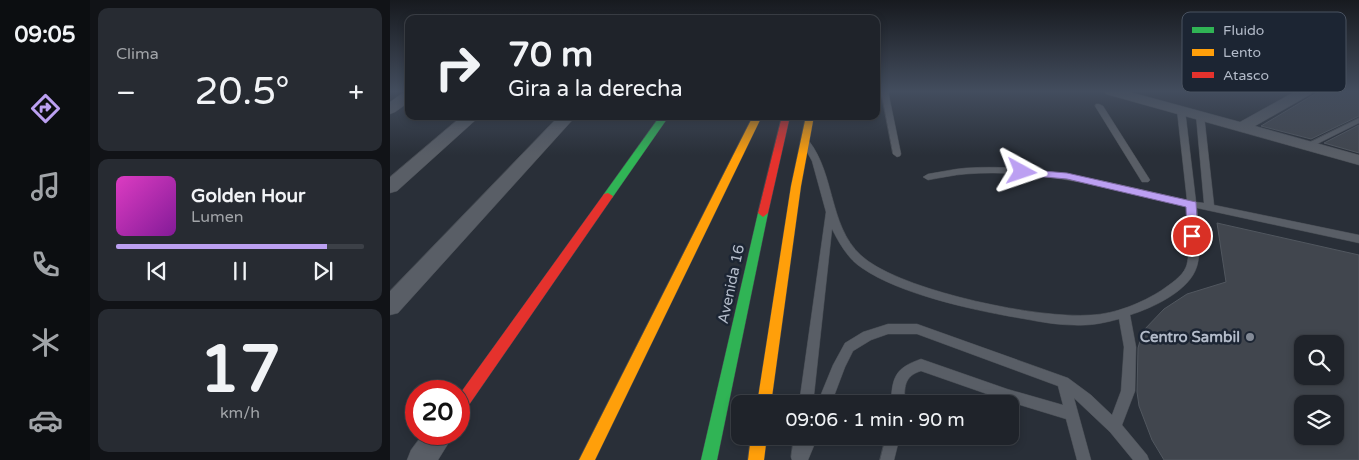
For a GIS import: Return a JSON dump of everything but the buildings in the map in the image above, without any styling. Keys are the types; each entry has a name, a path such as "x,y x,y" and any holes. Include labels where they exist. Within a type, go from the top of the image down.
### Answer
{"main road":[{"path":"470,391 662,120"},
{"path":"587,460 756,120"},
{"name":"Avenida 16","path":"709,460 742,300 785,120"},
{"path":"765,395 796,186 810,120"},
{"path":"756,460 758,445"}],"street":[{"path":"1189,112 1359,160"},
{"path":"1242,127 1268,112"},
{"path":"390,187 467,120"},
{"path":"390,306 564,120"},
{"path":"421,460 432,445"}],"lane":[{"path":"888,112 897,154"},
{"path":"1103,112 1145,180"},
{"path":"805,142 814,153 829,212 847,246 864,264 886,277 916,288 1001,310 1073,321 1093,321 1137,309 1167,292 1181,281 1192,267 1192,204 1181,112"},
{"path":"1200,116 1210,208"},
{"path":"1308,145 1359,120"},
{"path":"928,177 964,171 995,170 1067,176 1359,239"},
{"path":"807,395 829,212"},
{"path":"1115,427 1128,391 1130,347 1124,314"},
{"path":"828,395 848,347 867,336 888,329 917,329 1063,382 1086,399 1115,427 1142,460"},
{"path":"898,395 898,385 902,374 909,368 921,365 1007,395"},
{"path":"1063,382 1084,460"},
{"path":"1019,399 1072,414"},
{"path":"799,460 800,445"},
{"path":"799,460 806,445"},
{"path":"887,460 891,445"}],"traffic: fast":[{"path":"608,196 662,120"},
{"path":"709,460 763,213"}],"traffic: slow":[{"path":"587,460 756,120"},
{"path":"765,395 796,186 809,120"},
{"path":"756,460 758,445"}],"traffic: jam":[{"path":"763,213 785,120"},
{"path":"470,391 608,196"}],"place":[{"name":"Centro Sambil","path":"1250,337"}],"route":[{"path":"1022,172 1067,176 1192,204 1192,236"}]}
